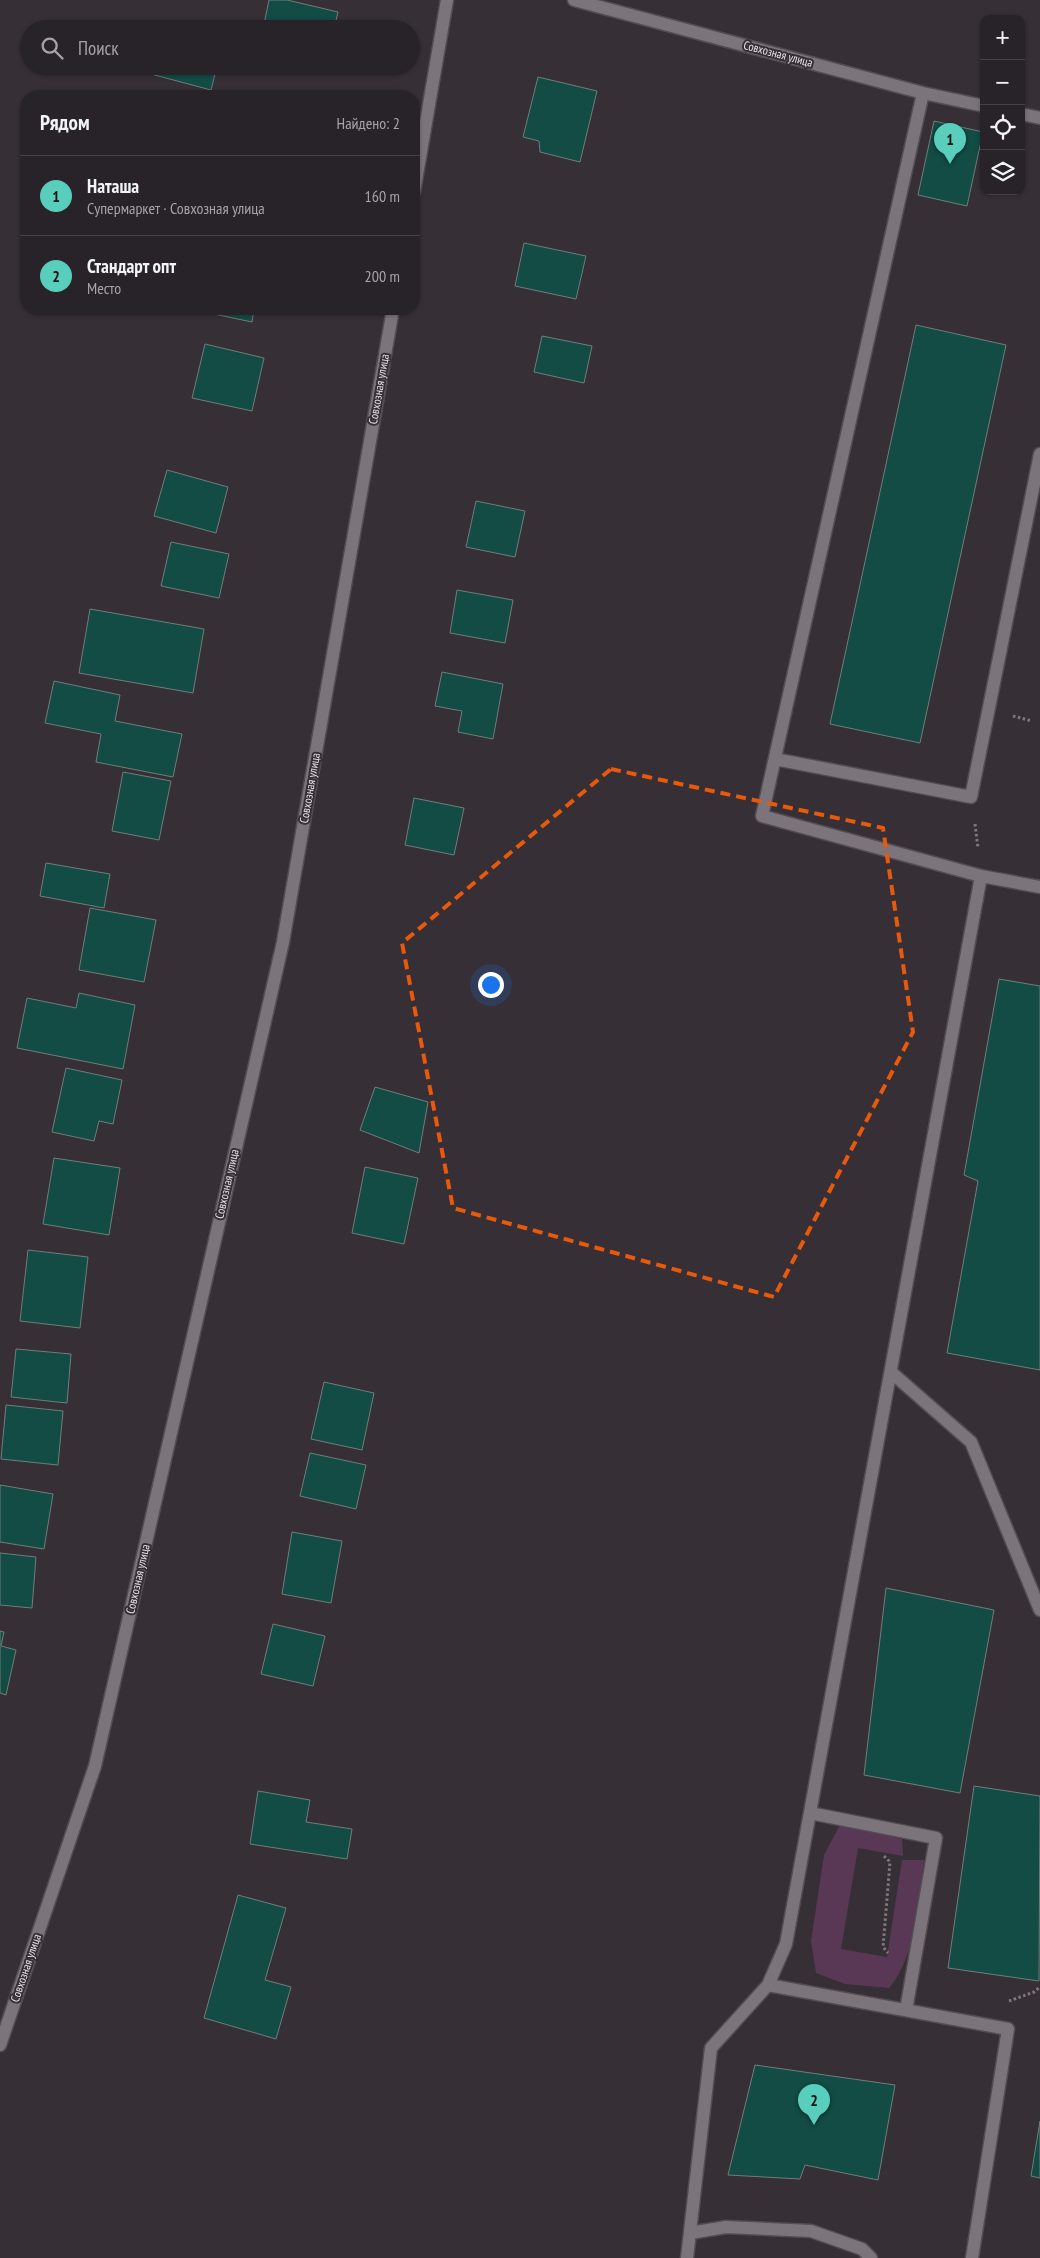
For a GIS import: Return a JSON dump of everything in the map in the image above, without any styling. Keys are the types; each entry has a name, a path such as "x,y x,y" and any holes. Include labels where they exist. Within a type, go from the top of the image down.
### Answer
{"street":[{"path":"420,157 447,0"},
{"name":"Совхозная улица","path":"574,0 924,93 980,105"},
{"path":"924,93 762,816 981,876 1040,887"},
{"path":"1025,115 1040,118"},
{"name":"Совхозная улица","path":"0,2045 95,1766 278,961 392,315"},
{"path":"775,759 971,797 1040,454"},
{"path":"687,2258 711,2048 768,1984 786,1944 892,1373 981,876"},
{"path":"892,1373 971,1442 1040,1610"},
{"path":"810,1813 936,1838 906,2010"},
{"path":"768,1984 1008,2029 972,2258"},
{"path":"690,2233 726,2227 811,2232 862,2249 871,2258"}],"path":[{"path":"971,797 981,876"},
{"path":"857,1822 890,1862 883,1947 894,1960 913,1972"}],"highlighted area":[{"path":"611,769 883,828 913,1032 774,1297 453,1208 402,943"}],"shaded area":[{"path":"841,1823 902,1839 903,1856 858,1848 841,1949 887,1957 902,1860 924,1860 918,1910 911,1944 898,1975 889,1988 845,1984 816,1973 811,1941 824,1855"}],"building":[{"path":"269,0 287,0 338,12 336,20 265,20"},
{"path":"155,75 215,75 211,90"},
{"path":"538,77 597,91 580,162 540,152 539,141 523,137"},
{"path":"934,121 980,131 980,146 967,206 918,195"},
{"path":"524,243 586,256 576,299 515,286"},
{"path":"219,315 253,315 252,322"},
{"path":"916,325 1006,345 920,743 830,724"},
{"path":"542,336 592,346 584,383 534,372"},
{"path":"205,344 264,358 252,411 192,398"},
{"path":"167,470 228,487 216,533 154,516"},
{"path":"476,501 525,511 515,557 466,547"},
{"path":"171,542 229,554 219,598 161,586"},
{"path":"457,590 513,600 505,643 450,633"},
{"path":"90,609 204,629 193,693 79,673"},
{"path":"442,672 503,684 493,739 458,732 462,711 435,706"},
{"path":"54,681 120,695 115,721 182,734 173,777 96,762 101,734 45,723"},
{"path":"123,772 171,781 159,840 112,831"},
{"path":"414,798 464,808 454,855 405,845"},
{"path":"46,863 110,874 104,908 40,896"},
{"path":"90,908 156,920 144,982 79,970"},
{"path":"999,979 1040,986 1040,1370 947,1353 978,1181 964,1175"},
{"path":"79,993 135,1005 123,1069 17,1048 27,998 76,1008"},
{"path":"66,1068 122,1080 113,1124 99,1121 94,1141 52,1132"},
{"path":"375,1087 428,1102 419,1153 360,1130"},
{"path":"54,1158 120,1168 109,1235 43,1224"},
{"path":"365,1167 418,1178 404,1244 352,1233"},
{"path":"28,1250 88,1257 80,1328 20,1321"},
{"path":"16,1349 71,1354 67,1403 11,1397"},
{"path":"324,1382 374,1393 362,1450 311,1439"},
{"path":"6,1405 63,1411 58,1465 1,1459"},
{"path":"310,1453 366,1465 356,1509 300,1496"},
{"path":"0,1485 53,1494 44,1549 0,1542"},
{"path":"292,1532 342,1541 331,1603 282,1594"},
{"path":"0,1553 36,1557 32,1608 0,1605"},
{"path":"886,1588 994,1610 960,1793 864,1775"},
{"path":"273,1624 325,1636 313,1686 261,1674"},
{"path":"0,1631 4,1632 1,1646 16,1650 6,1695 0,1693"},
{"path":"974,1786 1040,1796 1039,1981 948,1968"},
{"path":"258,1791 310,1800 306,1822 352,1829 347,1859 250,1844"},
{"path":"238,1895 286,1908 265,1980 291,1987 276,2039 204,2018"},
{"path":"755,2065 895,2085 878,2180 805,2165 800,2179 728,2175"},
{"path":"1040,2121 1040,2178 1031,2176"}],"place":[{"name":"Наташа","path":"950,164"},
{"name":"Стандарт опт","path":"814,2125"}]}
